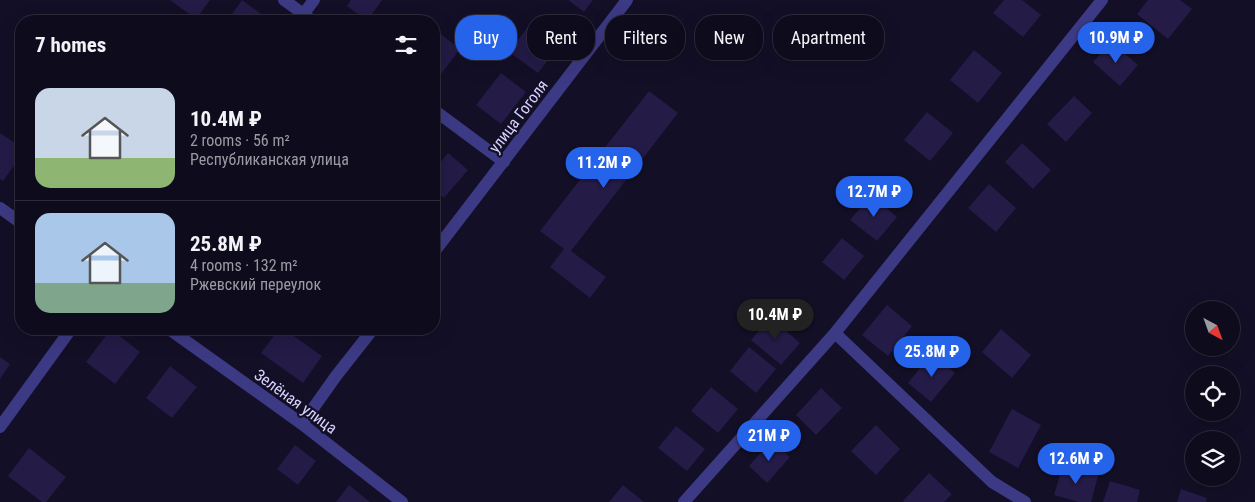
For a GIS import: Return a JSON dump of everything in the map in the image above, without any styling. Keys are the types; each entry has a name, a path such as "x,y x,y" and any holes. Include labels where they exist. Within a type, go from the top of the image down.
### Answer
{"street":[{"path":"284,0 301,15"},
{"path":"307,15 314,0"},
{"name":"улица Гоголя","path":"440,244 627,0"},
{"path":"684,502 835,333 1102,0"},
{"path":"440,114 504,162"},
{"path":"0,208 15,219"},
{"path":"835,333 992,482 1025,502"},
{"path":"0,427 67,335"},
{"name":"Зелёная улица","path":"177,335 302,424 402,502"},
{"path":"302,424 368,335"}],"building":[{"path":"170,0 210,0 199,15 191,15"},
{"path":"242,0 263,15 231,15"},
{"path":"351,0 382,0 371,15 359,15 347,6"},
{"path":"568,0 593,0 584,12"},
{"path":"1004,0 1022,0 1041,15 1023,37 993,13"},
{"path":"1148,0 1180,0 1192,9 1168,39 1137,14"},
{"path":"527,28 527,60 548,60 538,73 517,58 517,41"},
{"path":"440,34 455,45 455,56 440,75"},
{"path":"1111,42 1138,65 1120,86 1093,62"},
{"path":"974,50 1002,73 978,103 950,80"},
{"path":"501,73 526,92 501,124 476,105"},
{"path":"649,91 678,113 571,251 606,277 590,298 550,267 564,249 540,231"},
{"path":"1074,96 1092,113 1066,142 1047,124"},
{"path":"927,112 953,133 930,161 904,140"},
{"path":"0,133 15,143 15,164 3,181 0,179"},
{"path":"1022,143 1051,170 1033,189 1005,162"},
{"path":"448,153 468,170 444,198 440,194 440,163"},
{"path":"989,184 1016,208 996,232 968,208"},
{"path":"871,195 897,217 877,241 850,220"},
{"path":"842,238 864,256 844,280 822,262"},
{"path":"887,305 912,326 888,356 862,335"},
{"path":"770,317 800,343 781,365 751,340"},
{"path":"1001,329 1031,355 1012,378 982,352"},
{"path":"106,335 119,335 140,352 115,384 86,362"},
{"path":"274,335 292,335 322,356 303,383 261,353"},
{"path":"749,347 776,369 756,393 730,371"},
{"path":"932,353 955,373 931,402 908,383"},
{"path":"0,357 10,364 0,379"},
{"path":"170,366 197,387 172,418 146,398"},
{"path":"711,387 738,409 718,433 691,411"},
{"path":"821,388 842,408 816,435 796,415"},
{"path":"1012,409 1041,425 1018,468 989,452"},
{"path":"876,425 900,449 876,475 851,451"},
{"path":"676,426 705,449 687,471 658,448"},
{"path":"771,441 790,457 767,483 749,466"},
{"path":"295,445 316,461 298,485 277,469"},
{"path":"29,448 66,477 46,502 42,502 8,476"},
{"path":"1063,465 1098,476 1091,502 1079,502 1054,495"},
{"path":"929,473 952,494 944,502 904,502 903,501"},
{"path":"1110,481 1140,490 1137,502 1103,502"},
{"path":"349,485 370,502 336,502"},
{"path":"623,485 644,502 609,502"},
{"path":"1181,489 1207,498 1206,502 1177,502"}]}
